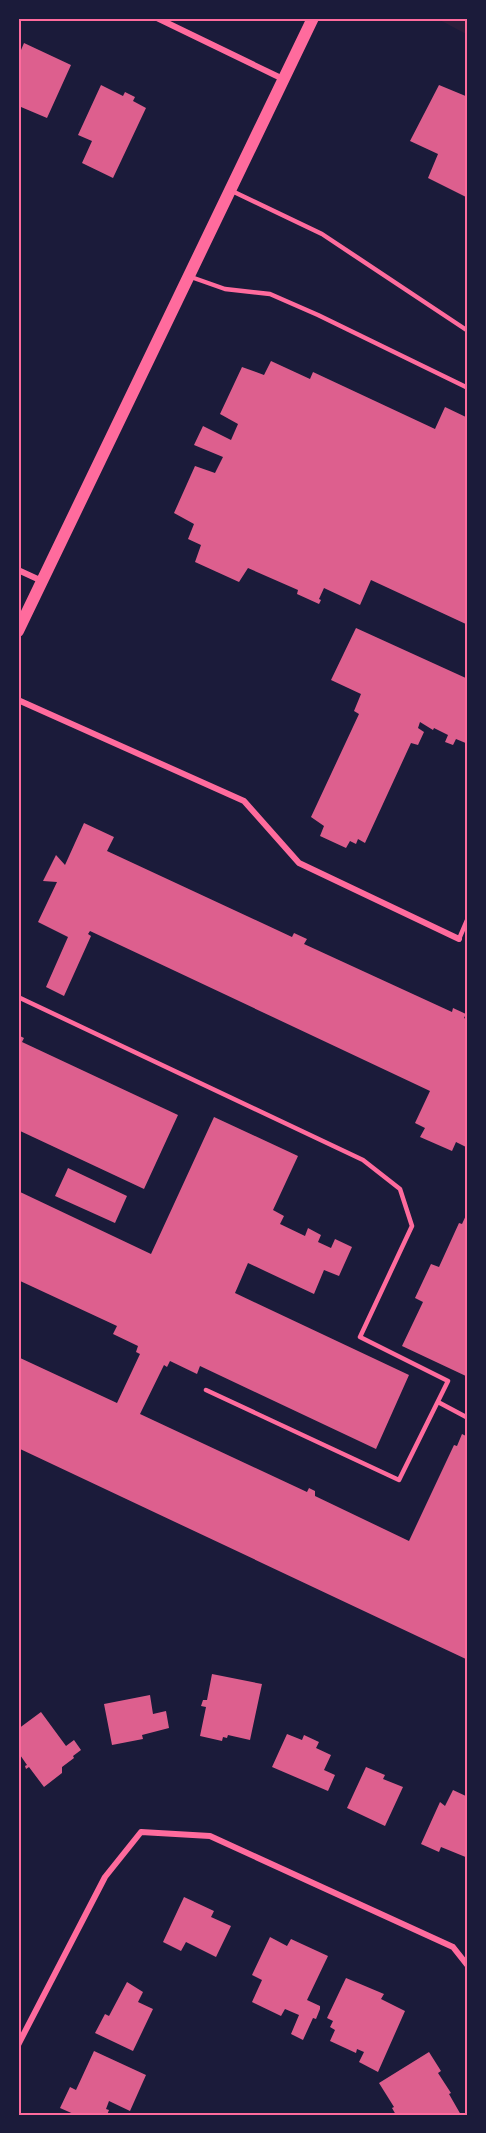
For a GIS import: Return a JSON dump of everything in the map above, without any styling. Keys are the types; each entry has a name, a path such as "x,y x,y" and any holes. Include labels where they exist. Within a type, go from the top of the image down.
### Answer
{"main road":[{"path":"18,631 314,18"}],"street":[{"path":"157,18 284,79"},
{"path":"18,570 42,581"},
{"path":"18,700 244,801 299,863 459,939"},
{"path":"18,2044 105,1876 141,1832 210,1836 453,1947 468,1966"}],"lane":[{"path":"230,190 322,234 468,332"},
{"path":"189,276 225,289 270,294 468,388"},
{"path":"459,939 468,918"},
{"path":"18,997 363,1160 400,1189 412,1226 360,1337 448,1381 399,1480 206,1390"},
{"path":"438,1402 468,1418"}],"shaded area":[{"path":"436,18 468,18 468,35"}],"building":[{"path":"24,43 71,65 47,118 21,107 18,114 18,57"},
{"path":"101,85 123,96 125,92 135,97 133,101 146,108 113,178 82,163 92,141 78,135"},
{"path":"439,85 468,97 468,198 428,178 438,154 410,141"},
{"path":"271,361 310,379 313,372 435,429 445,407 468,418 468,625 371,580 360,605 324,588 319,604 297,594 298,590 248,568 239,582 195,562 201,545 188,539 194,524 174,513 195,466 215,473 223,457 194,445 203,426 231,440 238,424 220,414 242,367 264,375"},
{"path":"356,628 468,679 468,744 456,739 453,745 445,742 448,735 420,722 418,728 424,732 418,745 411,743 365,843 358,839 356,844 350,841 346,848 320,836 324,826 311,817 359,714 354,711 361,694 331,680"},
{"path":"84,823 114,837 107,851 292,937 294,933 307,939 304,944 452,1012 453,1008 466,1014 464,1018 468,1020 468,1148 456,1142 452,1151 420,1137 425,1128 415,1123 430,1091 90,931 88,934 91,936 64,996 46,987 68,937 38,922 57,882 43,881 56,855 65,865"},
{"path":"18,1035 24,1038 22,1042 178,1115 144,1189 18,1130"},
{"path":"214,1117 298,1156 273,1210 284,1216 280,1224 305,1236 308,1228 321,1235 318,1242 331,1248 335,1239 352,1247 339,1276 324,1270 314,1294 248,1263 235,1293 409,1375 376,1449 200,1366 197,1374 170,1361 167,1367 164,1365 140,1414 307,1492 309,1488 315,1491 315,1496 409,1541 454,1445 457,1446 462,1434 468,1437 468,1660 18,1448 18,1357 117,1403 140,1354 136,1352 138,1346 113,1334 117,1326 18,1280 18,1191 151,1254"},
{"path":"68,1168 127,1196 115,1223 55,1196"},
{"path":"468,1211 468,1377 402,1346 423,1302 415,1298 431,1264 439,1267 459,1223 462,1224"},
{"path":"212,1674 262,1684 250,1740 228,1735 227,1738 223,1737 222,1741 200,1736 206,1707 201,1706 203,1700 207,1700"},
{"path":"150,1695 153,1714 166,1711 169,1728 142,1735 143,1739 112,1745 104,1704"},
{"path":"41,1712 66,1746 74,1740 81,1750 62,1767 62,1773 44,1787 29,1767 26,1769 27,1765 18,1752 18,1729"},
{"path":"287,1734 302,1740 304,1735 319,1742 316,1748 331,1755 324,1770 335,1775 328,1791 272,1767"},
{"path":"366,1767 385,1775 383,1779 403,1787 385,1826 347,1808"},
{"path":"453,1790 468,1797 468,1858 441,1847 439,1852 421,1844 440,1802 445,1806"},
{"path":"184,1897 214,1911 211,1917 231,1926 216,1957 186,1942 181,1951 163,1942"},
{"path":"270,1937 287,1946 291,1939 328,1956 307,2000 320,2006 320,2009 316,2019 313,2018 303,2040 291,2034 299,2015 285,2009 281,2016 252,2002 262,1980 252,1975"},
{"path":"346,1978 384,1994 381,1999 405,2011 378,2072 359,2062 364,2052 357,2049 356,2053 330,2041 335,2030 330,2027 333,2021 327,2018"},
{"path":"127,1982 143,1992 138,2002 153,2009 133,2051 95,2033 105,2014 109,2016"},
{"path":"94,2051 146,2075 130,2111 109,2101 106,2109 109,2110 107,2115 76,2115 60,2108 70,2087 76,2090"},
{"path":"429,2052 441,2071 438,2073 461,2115 396,2115 392,2108 394,2107 379,2083"}]}
